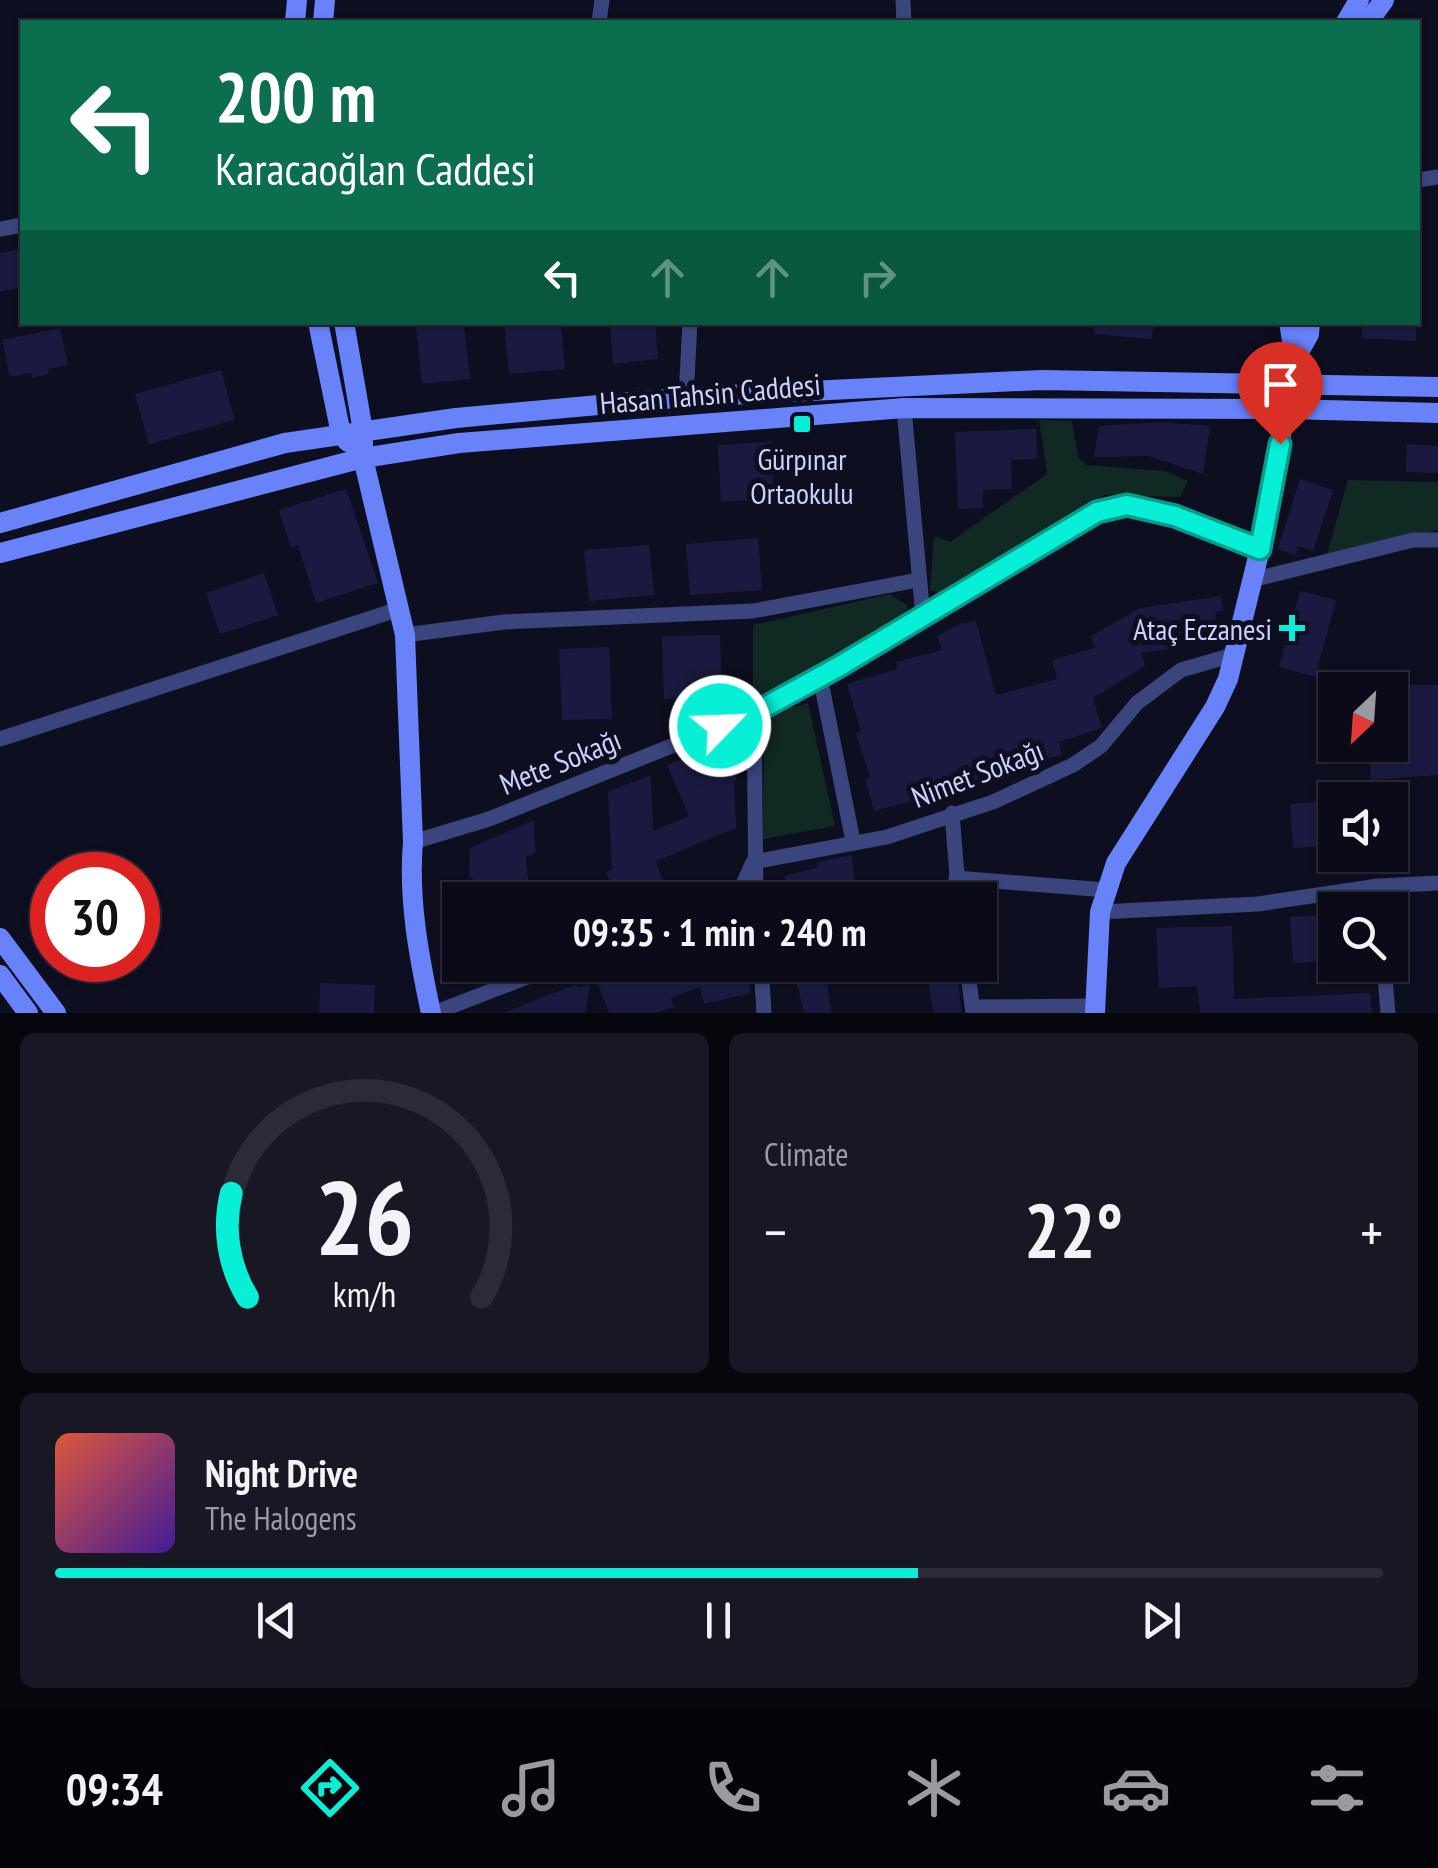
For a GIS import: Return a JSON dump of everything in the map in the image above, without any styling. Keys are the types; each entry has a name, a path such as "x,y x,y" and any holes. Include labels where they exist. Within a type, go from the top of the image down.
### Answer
{"main road":[{"path":"319,325 341,434 363,458"},
{"path":"345,325 363,432 363,458 404,635 413,842 410,868 418,953 432,1013"},
{"path":"1096,1010 1100,912 1116,863 1215,707 1228,679 1260,549 1292,383 1295,359 1289,325"},
{"path":"1295,359 1310,334 1310,325"},
{"name":"Hasan Tahsin Caddesi","path":"0,523 285,443 456,418 686,397 1041,380 1438,387"},
{"name":"Hasan Tahsin Caddesi","path":"0,554 363,458 458,443 904,408 1438,413"},
{"path":"0,938 56,1013"},
{"path":"0,975 28,1013"}],"street":[{"path":"686,397 690,325"},
{"path":"904,408 923,617"},
{"name":"Mete Sokağı","path":"413,842 490,819 754,713 1097,512 1127,505 1175,516 1260,549"},
{"path":"1252,580 1413,540 1438,540"},
{"path":"404,635 504,622 753,611 918,580"},
{"path":"0,739 399,609"},
{"name":"Nimet Sokağı","path":"753,862 886,837 993,802 1073,765 1102,746 1137,703 1182,670 1233,655"},
{"path":"820,677 853,841"},
{"path":"754,713 755,882"},
{"path":"952,813 957,882"},
{"path":"744,882 753,862"},
{"path":"956,878 1106,890"},
{"path":"1100,912 1258,904 1378,886 1438,883"},
{"path":"1378,886 1378,892"},
{"path":"432,1013 513,982"},
{"path":"762,982 764,1013"},
{"path":"969,982 973,1010 1096,1010"},
{"path":"1385,982 1388,1013"}],"green space":[{"path":"1039,420 1072,421 1078,458 1086,465 1165,471 1188,481 1180,497 1105,495 940,593 930,590 934,536 950,542 1047,474"},
{"path":"1348,480 1438,482 1438,530 1326,558"},
{"path":"890,594 908,606 906,614 817,669 753,696 753,625"},
{"path":"808,703 835,826 763,839 764,716"}],"building":[{"path":"20,249 20,287 0,292 0,253"},
{"path":"464,325 470,379 422,384 416,326"},
{"path":"504,325 561,325 565,369 509,374"},
{"path":"610,325 655,325 658,359 613,364"},
{"path":"1094,325 1154,325 1152,339 1094,334"},
{"path":"1362,325 1417,325 1416,341 1362,338"},
{"path":"60,328 68,365 48,369 49,374 32,378 31,373 10,377 2,340"},
{"path":"221,370 235,420 149,444 135,394"},
{"path":"1160,422 1210,426 1203,474 1149,456 1094,457 1099,426"},
{"path":"1036,429 1037,459 1011,460 1012,489 983,490 983,508 958,509 955,432"},
{"path":"770,442 774,498 721,502 718,445"},
{"path":"1407,444 1438,446 1438,473 1406,472"},
{"path":"1300,479 1333,490 1313,551 1298,546 1295,555 1278,549"},
{"path":"346,489 378,583 316,603 298,545 291,548 279,510"},
{"path":"758,538 762,590 690,595 686,544"},
{"path":"649,545 654,595 589,601 584,550"},
{"path":"264,573 278,615 220,634 206,593"},
{"path":"1300,591 1336,600 1315,677 1279,667"},
{"path":"1221,596 1223,611 1215,612 1216,619 1193,628 1194,634 1185,636 1186,642 1176,643 1176,648 1141,653 1145,666 1093,698 1102,728 1059,742 1062,755 874,811 865,779 870,777 856,733 861,732 847,684 898,669 896,662 942,650 937,636 976,621 996,695 1057,679 1052,660 1094,648 1091,636 1140,608"},
{"path":"720,635 722,697 664,699 662,636"},
{"path":"609,647 612,719 562,720 559,649"},
{"path":"1408,685 1438,685 1438,775 1371,780 1369,762 1408,762"},
{"path":"720,742 737,780 736,828 656,861 661,882 610,882 606,872 612,869 608,792 651,775 653,831 689,816 667,765"},
{"path":"1318,802 1318,846 1293,848 1290,804"},
{"path":"534,820 535,853 526,857 528,882 475,882 469,875 470,848"},
{"path":"852,855 854,882 785,882 785,876 818,867 817,862"},
{"path":"1318,915 1318,961 1293,963 1290,917"},
{"path":"1232,926 1234,999 1370,993 1372,1013 1200,1013 1197,986 1159,988 1156,928"},
{"path":"597,982 748,982 751,993 704,1004 700,987 671,998 674,1007 656,1013 609,1013"},
{"path":"796,982 831,982 827,983 831,1013 804,1013"},
{"path":"929,982 958,982 962,1013 933,1013"},
{"path":"320,983 375,985 374,1013 319,1013"},
{"path":"576,984 578,988 590,984 585,1013 503,1013"}],"place":[{"name":"Gürpınar Ortaokulu","path":"802,424"},
{"name":"Ataç Eczanesi","path":"1292,628"}],"route":[{"path":"720,726 754,713 838,667 1097,512 1127,505 1175,516 1260,549 1280,444"}]}
